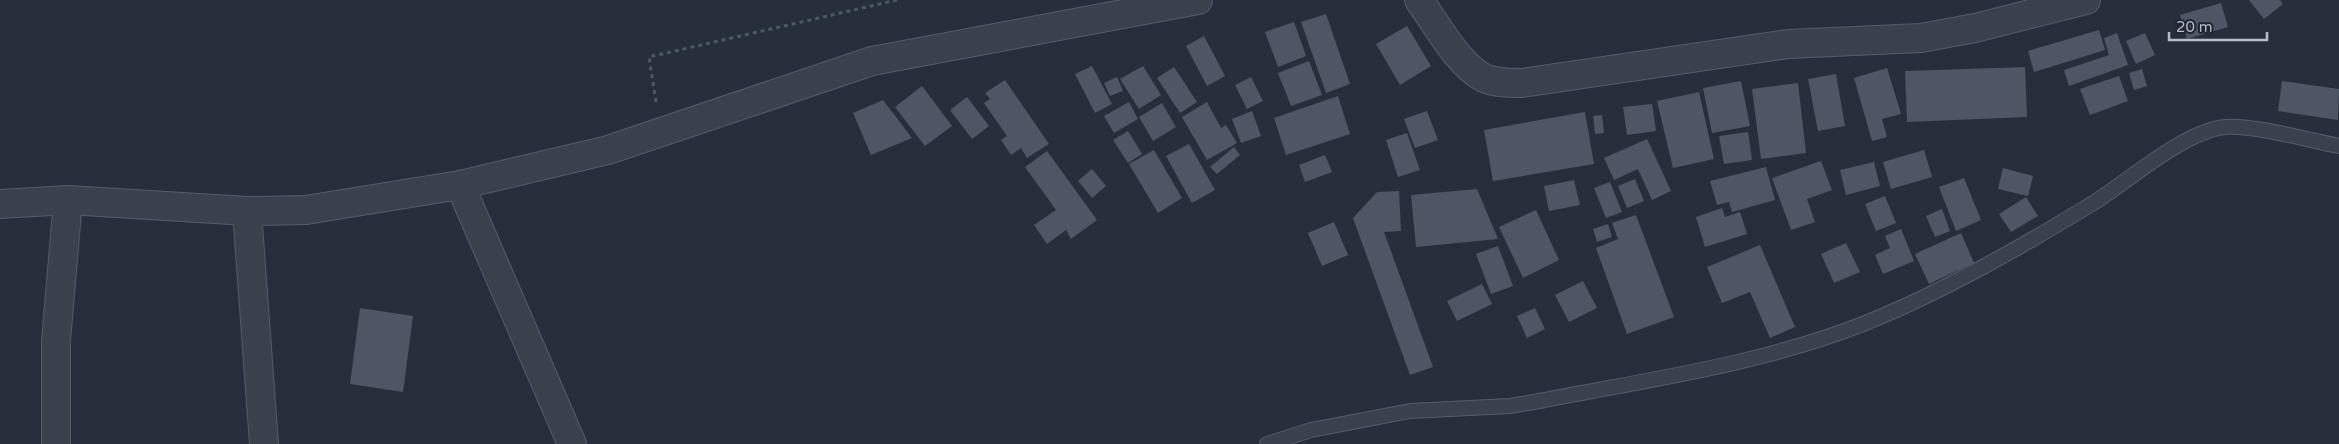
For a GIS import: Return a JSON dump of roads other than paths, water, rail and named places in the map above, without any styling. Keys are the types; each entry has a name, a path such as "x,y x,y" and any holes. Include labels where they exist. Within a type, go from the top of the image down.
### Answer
{"street":[{"path":"0,204 68,200 247,211 320,208 460,185 608,150 872,61 1198,0"},
{"path":"1419,0 1460,57 1472,70 1485,78 1522,83 1788,44 1921,38 1975,28 2086,0"},
{"path":"460,185 572,444"},
{"path":"56,444 56,341 68,200"},
{"path":"247,211 264,444"}],"lane":[{"path":"1267,444 1311,430 1410,411 1510,406 1759,358 1801,347 1922,299 2061,222 2177,147 2200,135 2223,127 2246,128 2339,146"}]}
